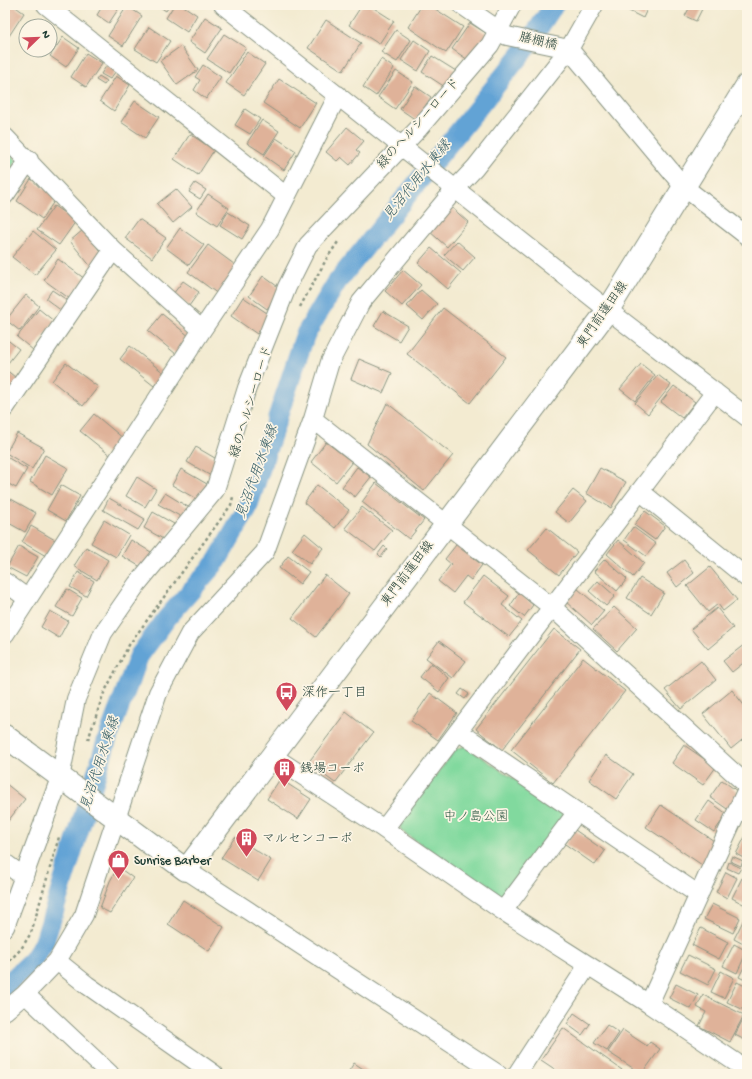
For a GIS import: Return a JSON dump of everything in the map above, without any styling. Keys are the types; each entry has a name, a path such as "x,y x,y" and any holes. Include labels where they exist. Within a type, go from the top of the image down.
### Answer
{"main road":[{"name":"東門前蓮田線","path":"186,870 271,755 608,310 747,85"},
{"path":"5,736 186,870"}],"street":[{"path":"46,5 286,196"},
{"path":"223,5 407,149 608,310 747,417"},
{"path":"462,5 503,33"},
{"path":"5,927 60,778 76,698 102,633 137,584 215,490 247,388 288,287 308,245 407,149 490,45 503,33 512,5"},
{"path":"5,1010 25,994 57,961 84,915 111,815 158,693 190,633 265,552 313,419 330,362 361,302 453,186 475,168 569,49 594,5"},
{"name":"膳棚橋","path":"503,33 569,49"},
{"path":"569,49 684,187 747,236"},
{"path":"5,634 202,330 270,229 338,95"},
{"path":"5,137 29,160 113,250 202,330"},
{"path":"5,195 29,160"},
{"path":"5,408 113,250"},
{"path":"384,829 641,492 715,392"},
{"path":"313,419 553,608 747,785"},
{"path":"641,492 747,578"},
{"path":"5,582 28,599"},
{"path":"458,731 699,895"},
{"path":"271,755 384,829 503,911 649,1004 747,1070"},
{"path":"649,1004 747,789"},
{"path":"503,911 577,812"},
{"path":"5,863 24,877"},
{"path":"186,870 498,1074"},
{"path":"57,961 87,985 214,1074"},
{"path":"517,1074 588,966"},
{"path":"25,994 110,1074"}],"path":[{"path":"299,310 327,258 341,238"},
{"path":"85,747 103,695 129,645 231,505 235,490"},
{"path":"5,965 21,949 31,933 61,832"}],"green space":[{"path":"5,148 17,160 5,177"},
{"name":"中ノ島公園","path":"465,746 565,813 511,894 499,896 401,831 399,823 456,749"}],"building":[{"path":"5,5 13,5 24,13 21,18 18,18 18,22 9,36 5,34"},
{"path":"103,5 121,5 109,23 97,15"},
{"path":"157,5 170,5 166,11"},
{"path":"174,5 182,5 197,15 187,32 166,18"},
{"path":"362,5 369,5 394,21 379,44 349,25"},
{"path":"422,5 429,5 463,27 446,53 408,27"},
{"path":"617,5 649,5 643,18"},
{"path":"691,5 704,5 696,21 685,16"},
{"path":"127,6 142,16 123,46 108,36"},
{"path":"205,17 222,28 205,53 189,42"},
{"path":"326,20 361,43 343,71 308,48"},
{"path":"470,23 489,35 471,62 452,49"},
{"path":"149,27 170,41 156,62 135,49"},
{"path":"396,30 411,40 397,62 381,52"},
{"path":"224,34 246,48 229,73 207,59"},
{"path":"63,37 79,48 66,67 53,58 58,58 58,44"},
{"path":"414,40 430,51 418,71 401,60"},
{"path":"181,46 198,70 177,85 160,61"},
{"path":"247,52 265,64 244,95 226,83"},
{"path":"86,53 102,63 86,87 71,77"},
{"path":"432,56 456,71 445,87 422,72"},
{"path":"381,59 394,68 376,96 363,87"},
{"path":"107,65 116,71 110,79 101,74"},
{"path":"203,65 221,77 206,99 194,90 200,80 195,77"},
{"path":"396,71 413,82 395,109 378,97"},
{"path":"99,76 107,81 104,85 96,80"},
{"path":"116,76 130,85 114,111 100,101"},
{"path":"279,79 316,103 300,128 263,103"},
{"path":"415,86 431,97 416,120 400,109"},
{"path":"135,101 159,117 145,138 121,122"},
{"path":"245,109 260,119 250,134 235,125"},
{"path":"262,120 279,131 264,154 247,143"},
{"path":"347,127 364,141 356,150 360,153 350,165 341,157 337,161 326,152"},
{"path":"190,134 214,150 198,175 174,159"},
{"path":"276,138 296,151 284,170 264,156"},
{"path":"31,179 57,197 42,219 17,201"},
{"path":"195,183 206,190 200,199 189,192"},
{"path":"176,189 192,207 173,223 157,204"},
{"path":"208,194 229,208 217,226 196,212"},
{"path":"54,206 76,221 59,245 37,230"},
{"path":"450,206 468,222 447,247 429,231"},
{"path":"228,212 250,226 242,239 220,225"},
{"path":"139,219 166,238 152,258 125,238"},
{"path":"180,228 204,245 189,265 166,248"},
{"path":"83,230 105,257 92,268 70,241"},
{"path":"33,231 56,250 35,275 12,257"},
{"path":"457,241 475,257 463,271 444,255"},
{"path":"208,245 238,267 218,294 188,272"},
{"path":"431,248 461,273 448,289 418,263"},
{"path":"58,259 85,279 70,299 44,280"},
{"path":"403,270 421,285 402,306 385,291"},
{"path":"263,276 281,289 267,309 249,296"},
{"path":"183,281 199,292 189,306 173,294"},
{"path":"52,290 70,302 63,312 46,299"},
{"path":"421,290 437,304 423,320 407,306"},
{"path":"26,295 39,306 20,331 6,320"},
{"path":"243,297 270,315 257,334 231,316"},
{"path":"443,308 506,357 470,403 407,354"},
{"path":"39,309 55,322 33,350 17,337"},
{"path":"383,311 408,326 399,341 374,326"},
{"path":"162,314 190,337 176,354 148,331"},
{"path":"5,338 19,349 8,363 5,360"},
{"path":"130,346 164,373 154,386 120,359"},
{"path":"359,359 392,373 383,393 351,379"},
{"path":"66,363 98,387 83,406 52,381"},
{"path":"641,364 655,375 635,401 620,389"},
{"path":"5,369 20,381 5,394"},
{"path":"658,375 671,385 648,414 635,403"},
{"path":"674,386 695,402 682,418 661,402"},
{"path":"387,403 453,455 424,491 367,444"},
{"path":"94,414 124,439 111,456 80,431"},
{"path":"17,433 44,448 32,469 6,453"},
{"path":"326,442 352,462 336,482 311,462"},
{"path":"196,447 220,461 211,476 187,462"},
{"path":"45,455 68,468 52,495 30,482"},
{"path":"5,456 27,469 16,488 5,482"},
{"path":"357,467 371,477 355,497 342,487"},
{"path":"600,468 626,482 611,508 586,493"},
{"path":"181,469 207,484 198,500 172,485"},
{"path":"137,477 156,489 145,507 126,496"},
{"path":"376,483 424,520 409,539 362,502"},
{"path":"61,485 80,496 66,521 47,510"},
{"path":"317,485 349,510 335,528 304,503"},
{"path":"573,490 587,501 569,523 555,512"},
{"path":"165,493 193,510 187,520 158,504"},
{"path":"109,498 145,519 138,530 103,510"},
{"path":"11,499 36,513 25,532 5,521 5,510"},
{"path":"362,507 392,530 375,551 345,528"},
{"path":"645,511 665,526 655,540 634,525"},
{"path":"153,512 174,524 165,540 144,528"},
{"path":"104,520 129,535 116,557 91,543"},
{"path":"31,526 55,540 46,556 22,542"},
{"path":"633,527 656,544 646,556 624,540"},
{"path":"547,528 577,552 559,575 528,550"},
{"path":"305,533 323,548 310,564 292,550"},
{"path":"131,540 156,555 146,570 122,556"},
{"path":"618,540 644,563 633,577 607,554"},
{"path":"456,545 482,565 471,580 466,576 453,593 438,581 451,564 445,559"},
{"path":"19,546 38,557 26,577 7,567"},
{"path":"384,546 387,549 381,557 378,554"},
{"path":"86,547 108,560 97,580 74,566"},
{"path":"288,556 309,572 300,584 279,568"},
{"path":"605,559 627,579 617,591 594,571"},
{"path":"684,560 694,573 677,587 667,573"},
{"path":"710,567 737,600 723,611 718,604 708,612 687,586"},
{"path":"78,572 94,581 86,596 70,587"},
{"path":"325,575 349,594 316,637 292,618"},
{"path":"483,576 509,596 502,605 522,621 509,637 463,602"},
{"path":"640,578 664,593 651,614 627,598"},
{"path":"598,581 615,596 606,606 589,591"},
{"path":"67,589 82,598 72,616 56,607"},
{"path":"578,589 604,611 592,625 566,602"},
{"path":"519,593 533,605 524,617 510,606"},
{"path":"614,607 637,628 617,651 593,629"},
{"path":"717,608 733,628 708,649 691,629"},
{"path":"50,611 68,621 59,638 41,627"},
{"path":"554,629 580,649 502,750 476,729"},
{"path":"439,641 466,661 453,678 426,658"},
{"path":"745,644 747,646 747,660 732,672 723,661"},
{"path":"583,658 625,691 553,783 511,750"},
{"path":"701,661 716,680 681,709 665,690"},
{"path":"431,663 449,678 439,692 420,677"},
{"path":"462,689 469,694 465,699 458,694"},
{"path":"732,690 747,709 747,736 731,749 703,714"},
{"path":"430,693 457,713 438,740 411,721"},
{"path":"346,712 373,733 335,783 308,763"},
{"path":"684,745 716,767 703,785 672,763"},
{"path":"606,755 633,774 616,799 589,780"},
{"name":"銭場コーポ","path":"280,779 311,799 298,819 267,799"},
{"path":"722,780 741,794 730,811 710,797"},
{"path":"5,783 25,799 5,825"},
{"path":"709,801 727,814 714,832 696,820"},
{"path":"661,805 717,843 702,865 646,827"},
{"path":"575,830 605,851 595,865 565,844"},
{"path":"747,833 747,860 736,854"},
{"name":"マルセンコーポ","path":"235,837 271,860 258,881 221,858"},
{"path":"732,856 743,861 741,866 730,861"},
{"path":"729,862 741,868 738,873 727,868"},
{"path":"118,867 133,878 110,913 100,908 110,881"},
{"path":"726,872 737,878 727,898 716,892"},
{"path":"742,878 747,880 747,906 732,898"},
{"path":"183,900 224,927 209,951 168,924"},
{"path":"712,904 740,918 733,933 704,919"},
{"path":"744,919 747,920 747,946 734,939"},
{"path":"701,928 728,942 719,959 692,945"},
{"path":"734,944 747,951 737,973 723,966"},
{"path":"688,955 716,969 708,985 680,971"},
{"path":"747,961 747,981 739,977"},
{"path":"721,971 734,978 724,998 711,992"},
{"path":"737,982 747,987 747,1004 744,1010 727,1002"},
{"path":"676,984 698,995 691,1009 669,998"},
{"path":"703,995 744,1015 730,1042 699,1026 706,1012 697,1007"},
{"path":"574,1013 590,1024 582,1035 567,1024"},
{"path":"746,1013 747,1014 747,1041 735,1035"},
{"path":"607,1025 619,1033 607,1051 594,1043"},
{"path":"563,1028 622,1070 619,1074 562,1074 541,1060"},
{"path":"623,1030 647,1046 650,1042 660,1049 642,1074 608,1052"},
{"path":"354,1063 371,1074 347,1074"}],"waterway":[{"name":"見沼代用水東縁","path":"5,986 32,961 44,943 107,740 139,656 167,618 217,561 247,509 305,335 337,282 522,53 554,5"}],"place":[{"name":"深作一丁目","path":"286,712"},
{"name":"銭場コーポ","path":"284,788"},
{"name":"マルセンコーポ","path":"246,858"},
{"name":"Sunrise Barber","path":"119,880"}]}
